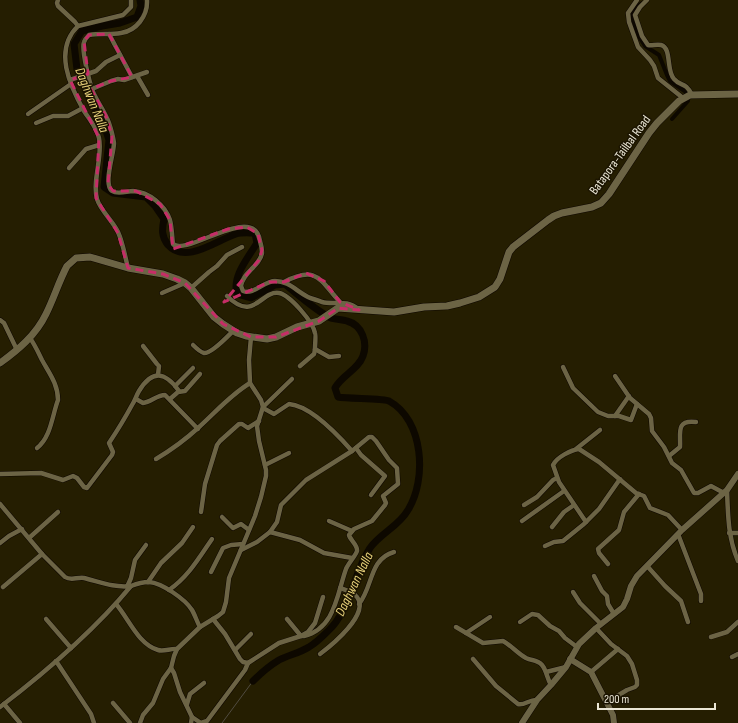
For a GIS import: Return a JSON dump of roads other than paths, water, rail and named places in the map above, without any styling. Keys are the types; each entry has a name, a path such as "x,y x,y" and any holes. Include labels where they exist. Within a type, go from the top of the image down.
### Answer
{"main road":[{"path":"688,96 738,94"},
{"name":"Batapora-Tailbal Road","path":"0,363 30,338 46,316 65,270 73,260 80,257 90,257 128,268 163,274 188,286 214,317 233,331 251,337 272,338 297,327 319,321 338,308 394,312 424,307 447,306 473,299 490,291 500,279 509,252 523,238 554,216 596,206 606,198 656,123 688,96"}],"street":[{"path":"58,0 58,6 78,26"},
{"path":"128,268 118,233 96,198 99,144 97,132 83,108 65,62 66,48 73,30 78,26 123,15 131,7 131,0"},
{"path":"147,0 144,16 139,23 122,33 89,35 84,41 83,48 86,74 106,116 112,136 113,152 108,178 108,184 112,191 118,193 136,191 155,199 170,220 173,244 177,247 186,246 228,229 247,227 256,231 260,236 262,254 259,260 242,280 241,284 244,291 249,292 269,282 284,282 299,275 309,274 324,281 340,302"},
{"path":"636,0 628,13 638,47 654,66 658,78 688,96"},
{"path":"647,0 635,15 642,36 648,45 661,45 665,48 669,59 669,67 672,77 686,86 688,96"},
{"path":"109,34 134,77 148,95"},
{"path":"28,114 72,81 86,74 99,70 106,62 120,55"},
{"path":"92,89 111,80 122,80 147,72"},
{"path":"36,123 51,116 68,116 83,108"},
{"path":"70,168 86,150 99,144"},
{"path":"162,293 188,286 217,266 227,255 242,247"},
{"path":"284,282 309,297 325,302 340,302 352,305 359,310"},
{"path":"228,296 237,303 247,306 258,304 264,298 274,293 281,294 292,301 311,323 316,334 314,344 315,349 312,355 300,366"},
{"path":"0,320 4,323 17,350"},
{"path":"192,345 202,352 206,352 221,343 233,331"},
{"path":"251,337 249,360 250,383 261,400 263,407 274,414 289,404 297,406 306,410 334,432 384,476 370,495"},
{"path":"30,338 54,381 58,394 58,400 48,434 37,448"},
{"path":"143,346 157,364 158,375"},
{"path":"315,349 327,357 340,356"},
{"path":"562,367 573,388 601,414 631,420 637,404"},
{"path":"175,386 192,368"},
{"path":"170,399 179,391 185,390 200,374"},
{"path":"0,474 41,473 63,480 73,476 77,478 86,488 112,455 113,452 109,443 136,399 138,392 148,379 158,375 165,377 179,391"},
{"path":"615,376 629,396 650,416 652,431 672,463 680,470 694,494 711,486 726,492"},
{"path":"140,723 143,715 155,699 163,679 171,668 177,649 200,627 220,614 225,608 229,578 255,516 265,483 265,465 257,433 263,407 292,379"},
{"path":"156,459 180,444 198,429 232,395 250,383"},
{"path":"136,399 143,403 150,402 163,395 170,399 198,429"},
{"path":"615,416 629,396"},
{"path":"201,512 206,478 218,443 239,424 249,428 259,421"},
{"path":"669,456 680,447 679,432 682,426 689,422 696,422"},
{"path":"586,522 564,491 557,478 554,463 569,452 576,449 600,430"},
{"path":"192,717 201,723 207,721 245,670 248,663 279,643 310,634 319,630 325,624 332,612 346,569 357,549 349,536 352,531 375,518 386,504 383,496 398,484 396,468 376,441 372,437 369,437 354,449 306,480 280,507 277,522 270,532 258,542 241,550"},
{"path":"576,449 584,450 633,491 646,498 650,508 668,515 680,532 701,594 701,601"},
{"path":"265,465 289,453"},
{"path":"522,723 537,700 566,667 577,647 596,628 626,603 634,580 680,532 726,492 738,474"},
{"path":"524,505 537,497 557,478"},
{"path":"545,546 554,542 563,541 586,522 599,509 620,479"},
{"path":"522,521 564,491"},
{"path":"726,492 729,533 731,544 738,560"},
{"path":"608,564 598,552 598,549 619,530 624,512 639,494"},
{"path":"0,504 42,554 68,579 82,578 119,587 129,587 135,584 148,582 159,585 169,590 190,607 200,627"},
{"path":"552,527 564,512 574,505"},
{"path":"29,538 58,512"},
{"path":"222,517 232,528 241,524 249,530"},
{"path":"329,521 352,531"},
{"path":"148,582 161,564 182,543 193,527"},
{"path":"0,542 22,529"},
{"path":"270,532 300,540 324,553 352,558"},
{"path":"729,533 738,533"},
{"path":"169,590 179,584 212,539"},
{"path":"211,572 223,548 231,545 244,544"},
{"path":"20,723 2,706 71,648 116,604 129,587 134,563 146,545"},
{"path":"320,654 332,645 349,627 357,612 359,604 365,596 375,567 389,553 394,552"},
{"path":"3,587 42,554"},
{"path":"648,567 681,602 688,622"},
{"path":"594,576 602,591 607,596 608,604 614,614"},
{"path":"340,588 354,594 357,597 359,604"},
{"path":"573,592 580,603 601,624"},
{"path":"301,636 308,632 315,623 323,596"},
{"path":"116,604 143,641 159,651 177,649"},
{"path":"520,622 532,614 538,614 550,626 559,631 565,638 577,647"},
{"path":"466,633 490,617"},
{"path":"46,619 71,648"},
{"path":"213,619 225,634 242,662 248,663"},
{"path":"287,619 301,636"},
{"path":"710,637 727,632 738,622"},
{"path":"456,627 483,643 503,641 518,653 539,662 543,666 551,685"},
{"path":"596,628 611,644 627,656 632,664 637,683 635,687 607,702"},
{"path":"235,650 251,634"},
{"path":"591,672 618,649"},
{"path":"732,657 738,654"},
{"path":"570,658 591,672 613,715 614,723"},
{"path":"473,659 496,686 518,704 522,705 532,700 537,700"},
{"path":"56,661 91,714 94,723"},
{"path":"546,672 566,667"},
{"path":"171,668 192,717 192,723"},
{"path":"186,704 190,694 204,683"},
{"path":"113,703 130,723"}],"waterway":[{"name":"Daghwan Nalla","path":"140,0 141,6 137,17 120,23 82,31 74,44 77,69 91,102 103,122 109,140 104,187 113,193 146,197 155,206 164,219 164,239 175,251 184,253 192,252 236,234 255,233 257,243 245,261 239,274 236,287 237,294 251,298 275,285 285,284 311,305 329,317 347,321 357,326 364,340 365,345 363,356 358,365 338,383 335,388 338,397 380,399 389,401 401,410 409,422 419,451 420,467 418,483 408,510 400,521 379,538 370,548 359,569 346,603 335,623 314,644 302,651 279,660 253,681"},
{"path":"642,3 634,9 632,16 638,35 645,46 659,55 670,81 686,92 688,101 672,119"},
{"name":"Daghwan Nalla","path":"222,723 253,681"}]}
